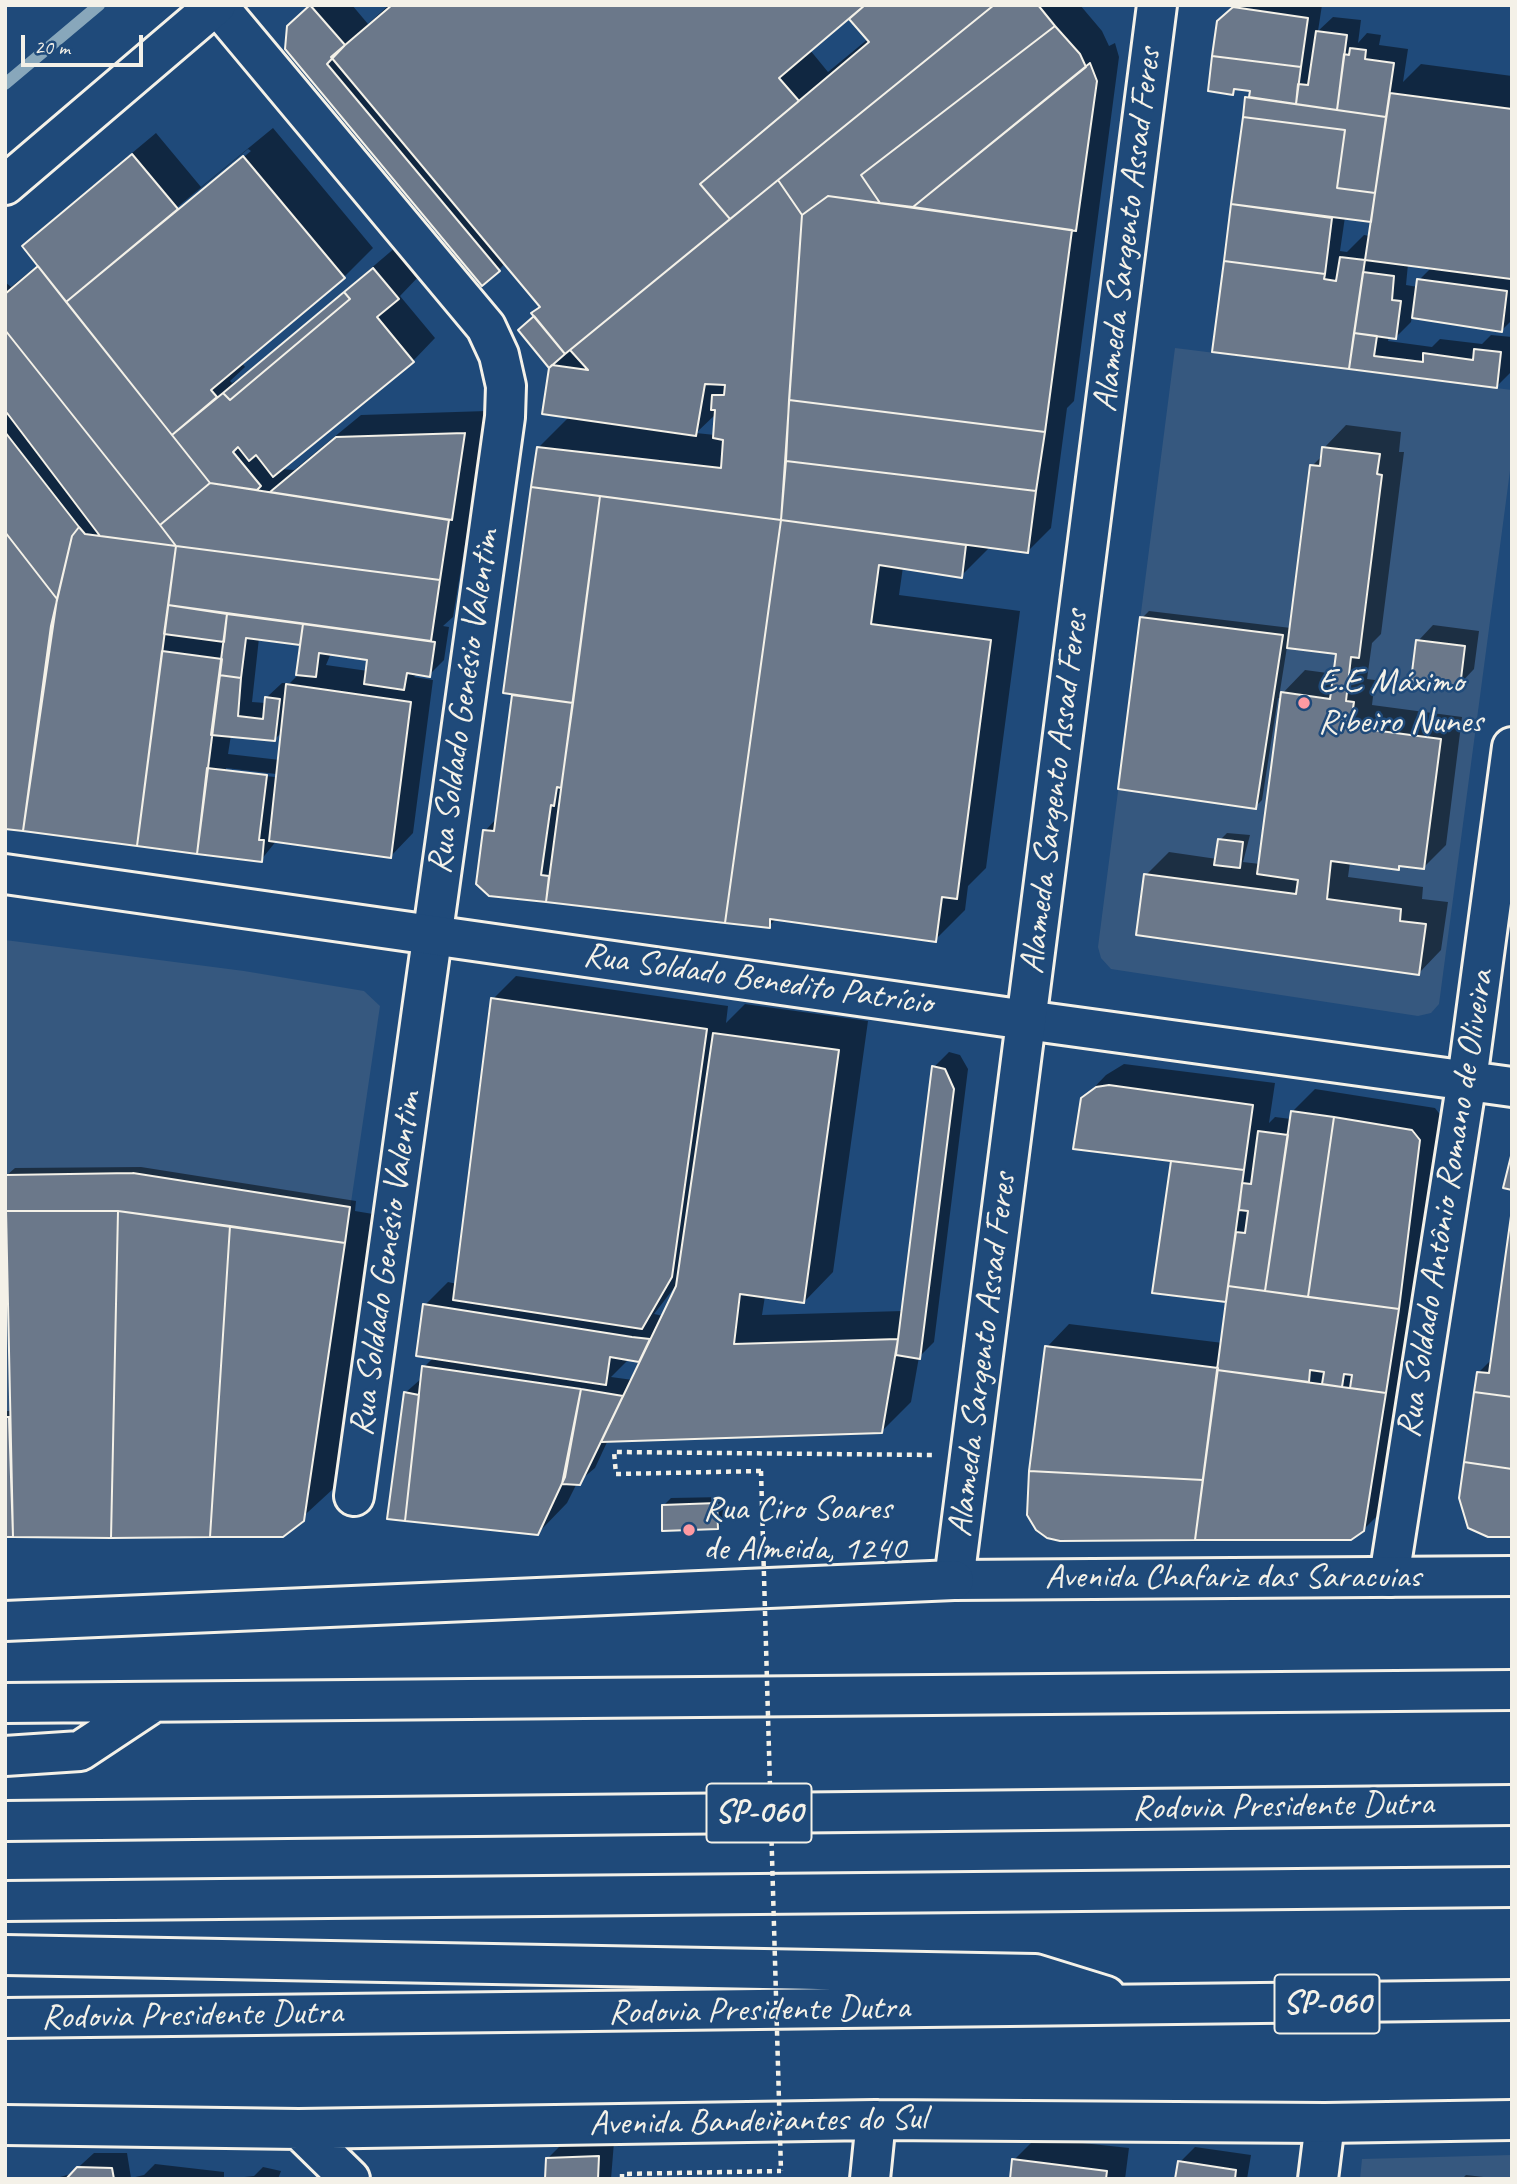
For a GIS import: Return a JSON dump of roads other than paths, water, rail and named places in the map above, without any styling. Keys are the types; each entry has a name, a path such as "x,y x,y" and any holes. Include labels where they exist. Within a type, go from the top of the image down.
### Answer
{"main road":[{"path":"5,185 216,5"},
{"name":"Rua Soldado Genésio Valentim","path":"216,5 478,317 499,355 506,386 505,417 354,1496"},
{"name":"Alameda Sargento Assad Feres","path":"954,1580 1157,5"},
{"name":"Rua Soldado Antônio Romano de Oliveira","path":"1389,1577 1467,1080 1512,747"},
{"name":"Rua Soldado Benedito Patrício","path":"5,873 1512,1087"},
{"name":"Avenida Chafariz das Saracuias","path":"5,1621 954,1580 1512,1576"},
{"path":"5,1703 1512,1690"},
{"path":"5,1756 80,1751 154,1702"},
{"name":"Rodovia Presidente Dutra","path":"5,1821 1512,1805"},
{"name":"SP-060","path":"5,1901 1512,1887"},
{"path":"5,1955 1035,1974 1143,2007"},
{"name":"Rodovia Presidente Dutra","path":"5,2018 1143,2007 1512,2000"},
{"path":"870,2179 876,2120"},
{"name":"Avenida Bandeirantes do Sul","path":"5,2125 299,2129 876,2120 1325,2123 1512,2120"},
{"path":"1318,2179 1325,2123"},
{"path":"299,2129 350,2179"}],"waterway":[{"path":"5,84 99,5"}],"place":[{"name":"E.E Máximo Ribeiro Nunes","path":"1304,703"},
{"name":"Rua Ciro Soares de Almeida, 1240","path":"689,1530"}]}
